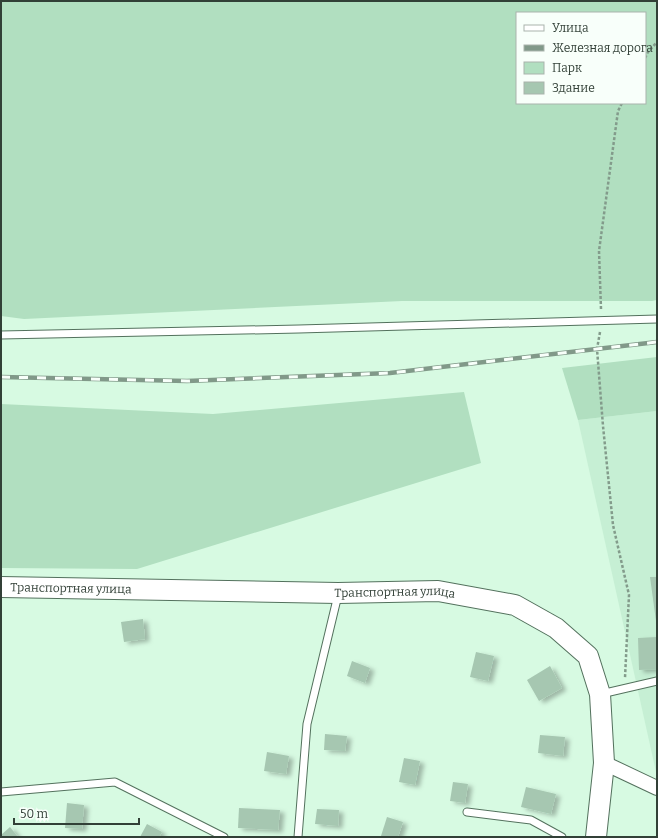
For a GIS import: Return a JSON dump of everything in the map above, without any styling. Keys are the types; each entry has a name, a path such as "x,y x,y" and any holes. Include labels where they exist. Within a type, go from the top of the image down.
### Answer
{"main road":[{"name":"Транспортная улица","path":"1,586 338,593 438,591 515,605 556,628 588,656 600,694 604,763 596,837"}],"street":[{"path":"604,763 657,788"}],"lane":[{"path":"1,335 299,329 657,319"},
{"path":"298,837 307,724 338,593"},
{"path":"600,694 657,681"},
{"path":"1,792 116,782 224,837"},
{"path":"467,812 531,820 562,837"}],"path":[{"path":"646,56 657,42"},
{"path":"622,104 618,111 599,251 601,321 597,349 613,525 629,595 625,688"}],"shaded area":[{"path":"657,411 657,772 656,772 578,420"}],"green space":[{"path":"1,1 657,1 657,300 402,301 24,319 1,316"},
{"path":"657,357 657,411 578,420 562,368"},
{"path":"464,392 481,463 137,569 1,568 1,404 213,414"}],"building":[{"path":"650,577 657,577 657,621 656,621"},
{"path":"143,619 145,639 124,642 121,622"},
{"path":"657,637 657,669 639,670 638,638"},
{"path":"476,652 494,656 488,681 470,677"},
{"path":"352,661 370,668 365,683 347,676"},
{"path":"550,666 562,688 539,701 527,680"},
{"path":"325,734 347,736 345,751 324,750"},
{"path":"540,735 565,737 563,756 538,753"},
{"path":"267,752 289,756 286,774 264,771"},
{"path":"404,758 420,761 415,785 399,782"},
{"path":"453,782 468,784 465,803 450,801"},
{"path":"526,787 556,794 551,814 521,807"},
{"path":"67,803 84,805 82,829 65,828"},
{"path":"239,808 280,810 278,830 238,828"},
{"path":"317,809 339,810 338,826 315,824"},
{"path":"387,817 403,822 398,837 381,836"},
{"path":"147,824 162,832 159,837 140,837"},
{"path":"10,827 18,837 1,837 1,835"}],"railway":[{"path":"1,377 187,381 390,373 657,342"}]}
